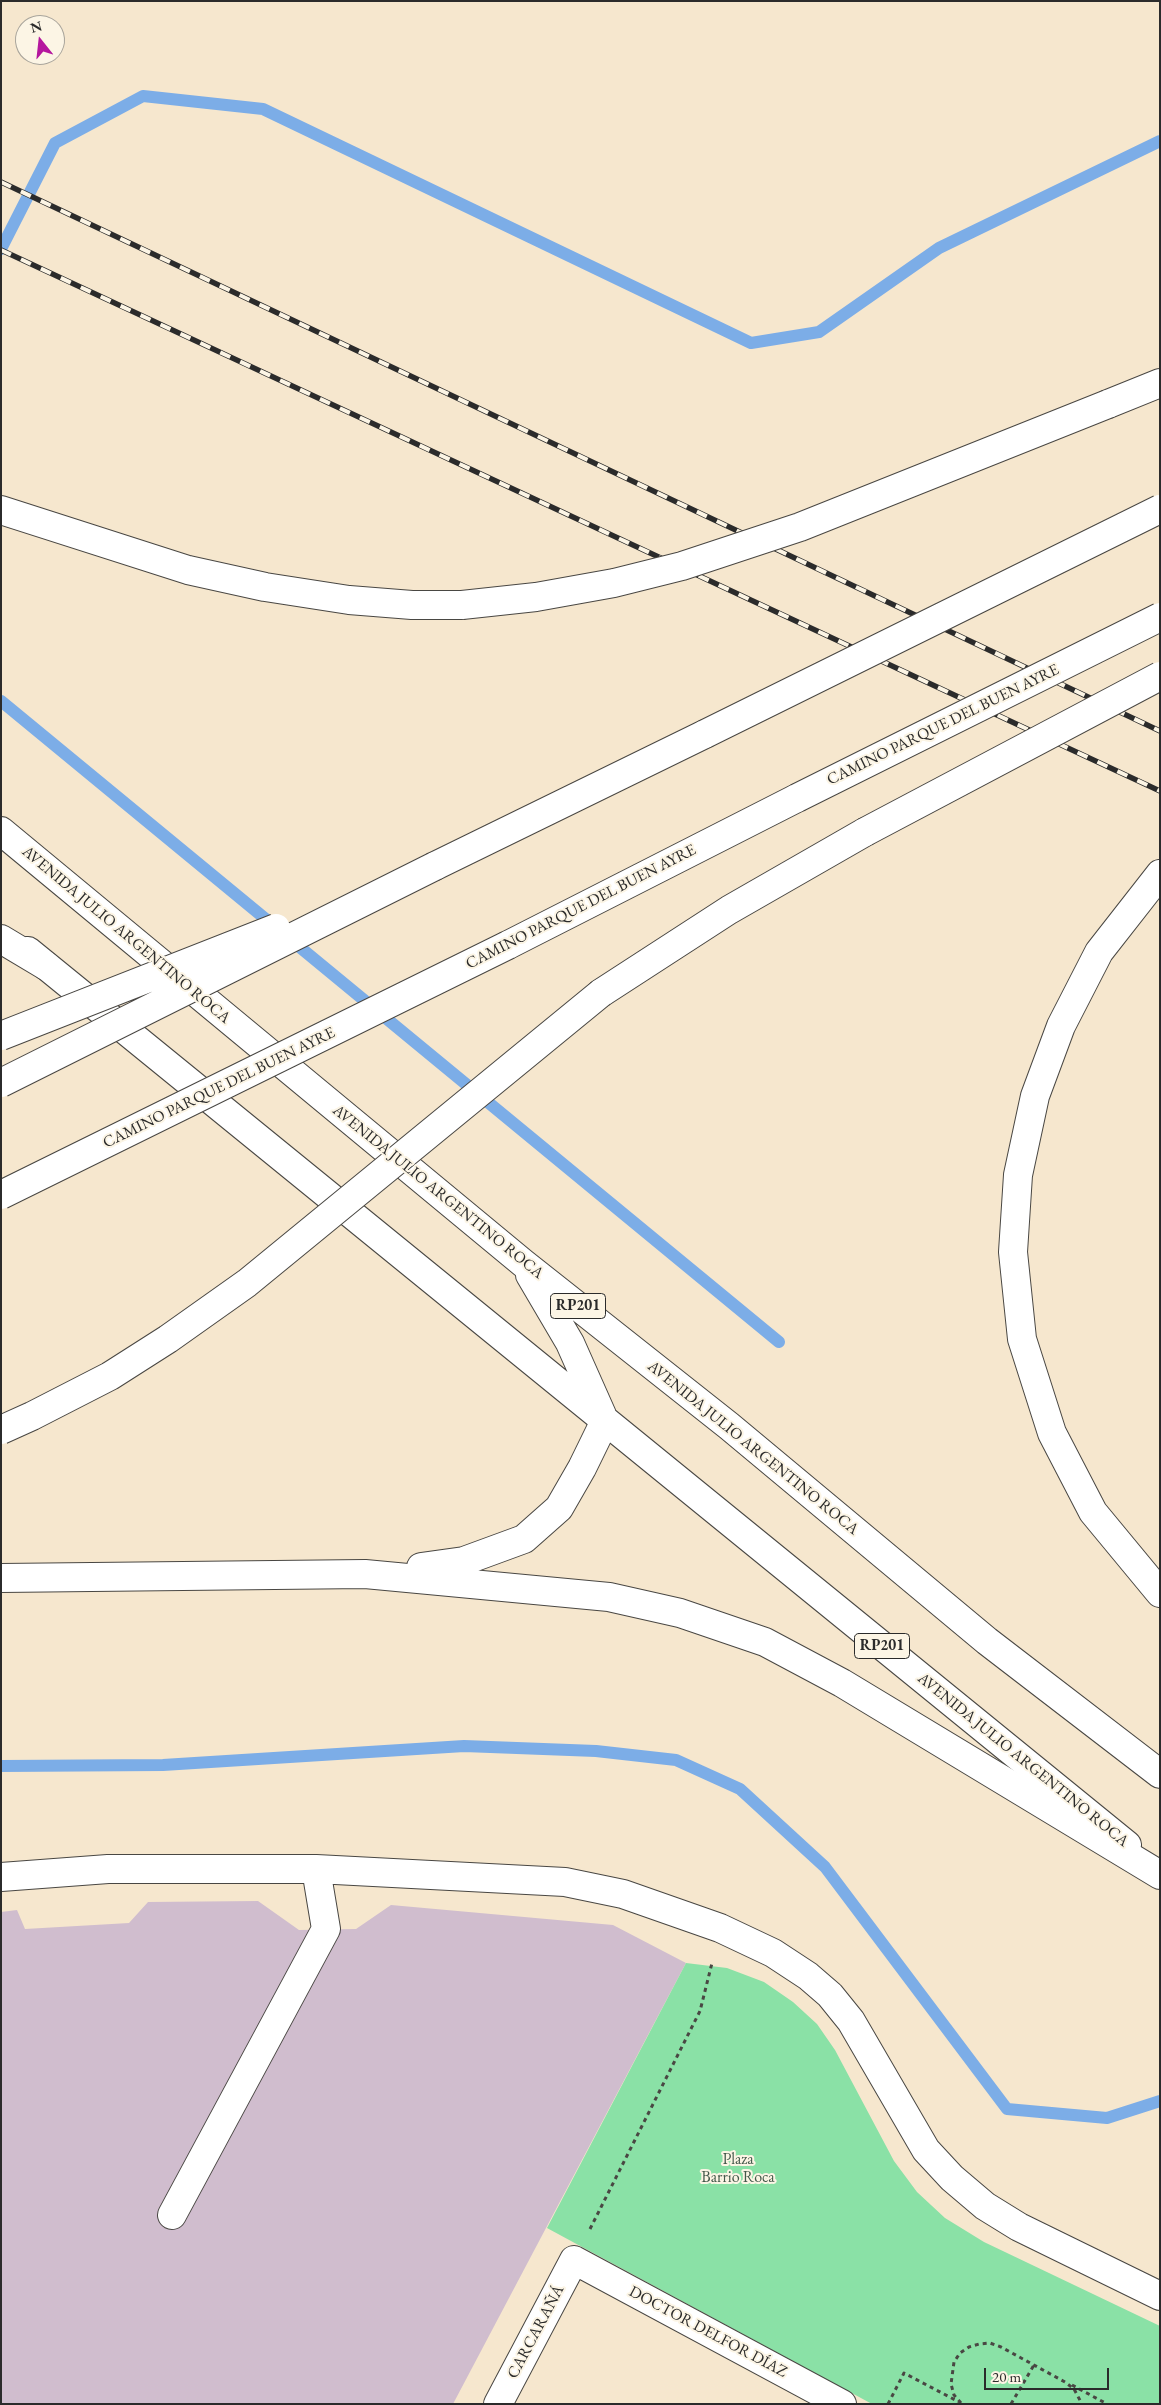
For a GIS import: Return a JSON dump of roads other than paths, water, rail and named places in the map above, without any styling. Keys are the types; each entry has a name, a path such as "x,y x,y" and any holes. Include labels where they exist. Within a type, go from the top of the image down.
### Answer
{"main road":[{"path":"1,510 118,550 188,570 265,587 349,600 412,605 462,605 536,597 594,587 682,566 800,528 1160,383"},
{"path":"1,1083 443,862 1160,509"},
{"name":"CAMINO PARQUE DEL BUEN AYRE","path":"1,1195 508,945 1160,617"},
{"path":"1,1430 110,1376 168,1339 247,1283 601,993 729,910 864,832 1160,676"},
{"name":"AVENIDA JULIO ARGENTINO ROCA","path":"1,832 523,1262 729,1426 987,1642 1160,1774"},
{"path":"1,1036 443,862"},
{"path":"1160,874 1099,952 1061,1026 1034,1096 1018,1175 1013,1252 1022,1339 1052,1433 1094,1512 1160,1593"},
{"name":"AVENIDA JULIO ARGENTINO ROCA","path":"1,930 1160,1873"},
{"path":"1,939 46,966"},
{"path":"365,1574 464,1562 524,1538 559,1508 582,1468 604,1421 570,1343 523,1262"},
{"path":"1,1578 365,1574 609,1597 680,1613 765,1642 842,1683 1160,1873"},
{"path":"1,1877 108,1869 316,1869 565,1882 623,1894 720,1928 773,1953 808,1976 830,1995 851,2021 926,2150 952,2178 978,2200 1019,2227 1160,2296"},
{"path":"172,2215 326,1929 316,1869"},
{"name":"CARCARAÑÁ","path":"498,2404 574,2260"},
{"name":"DOCTOR DELFOR DÍAZ","path":"574,2260 842,2404"}],"waterway":[{"path":"1,249 55,143 143,96 263,109 751,343 819,332 939,248 1160,141"},
{"path":"1,701 779,1342"},
{"path":"1,1766 163,1765 464,1746 596,1751 676,1760 740,1789 825,1867 1007,2109 1107,2118 1160,2101"}],"railway":[{"path":"1,182 1160,731"},
{"path":"1,250 1160,791"}],"park label":[{"name":"Plaza Barrio Roca","path":"738,2169"}]}
